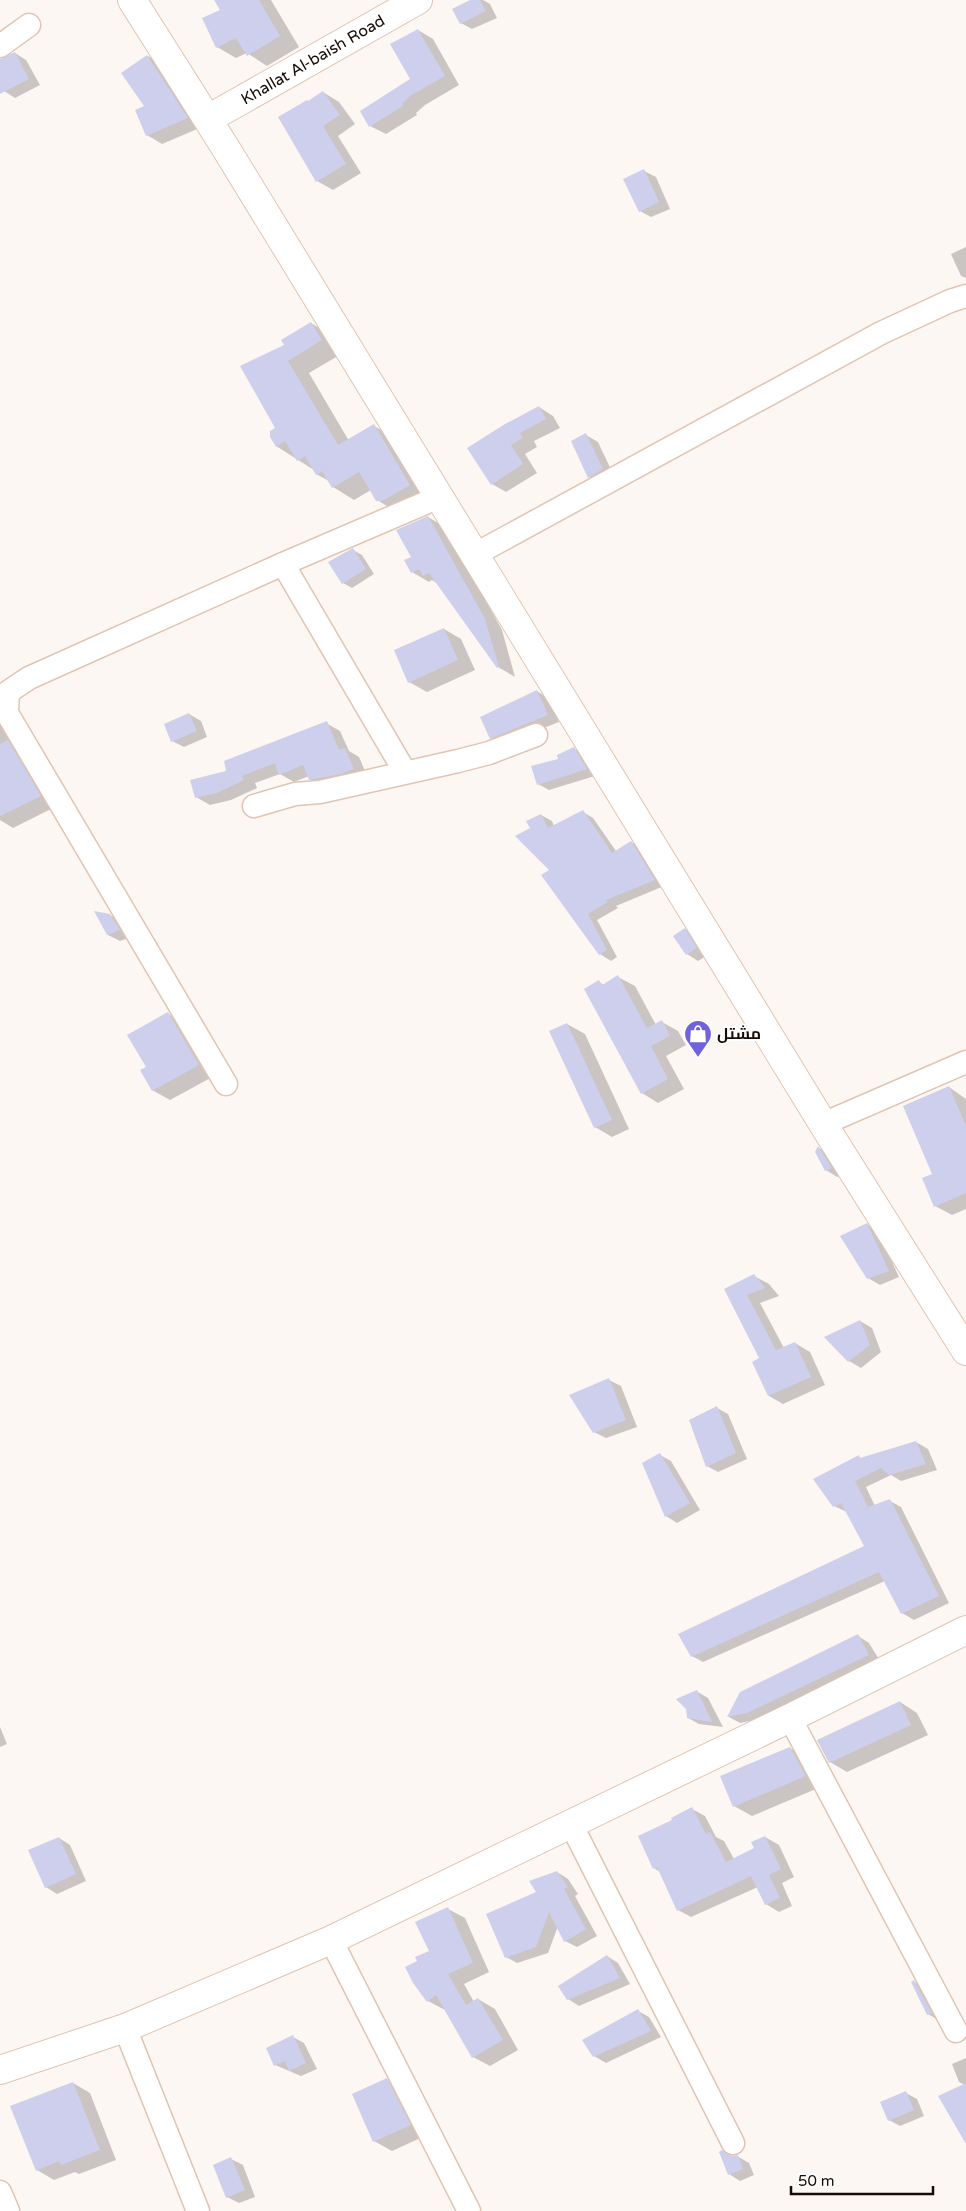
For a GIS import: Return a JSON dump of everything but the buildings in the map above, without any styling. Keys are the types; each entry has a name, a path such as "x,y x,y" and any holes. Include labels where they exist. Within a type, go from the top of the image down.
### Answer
{"main road":[{"path":"132,0 208,119 823,1124 962,1335"},
{"name":"Khallat Al-baish Road","path":"208,119 418,0"},
{"path":"0,2070 125,2028 332,1940 790,1718 966,1630"}],"street":[{"path":"0,46 29,25"},
{"path":"474,555 881,333 950,301 966,296"},
{"path":"226,1084 7,713 8,692 29,678 438,497"},
{"path":"283,564 405,772"},
{"path":"254,806 295,794 320,792 458,761 536,735"},
{"path":"823,1124 966,1062"},
{"path":"790,1718 956,2031"},
{"path":"570,1824 734,2143"},
{"path":"332,1940 469,2211"},
{"path":"125,2028 198,2211"},
{"path":"0,2192 8,2211"}],"place":[{"name":"مشتل","path":"698,1058"}]}
